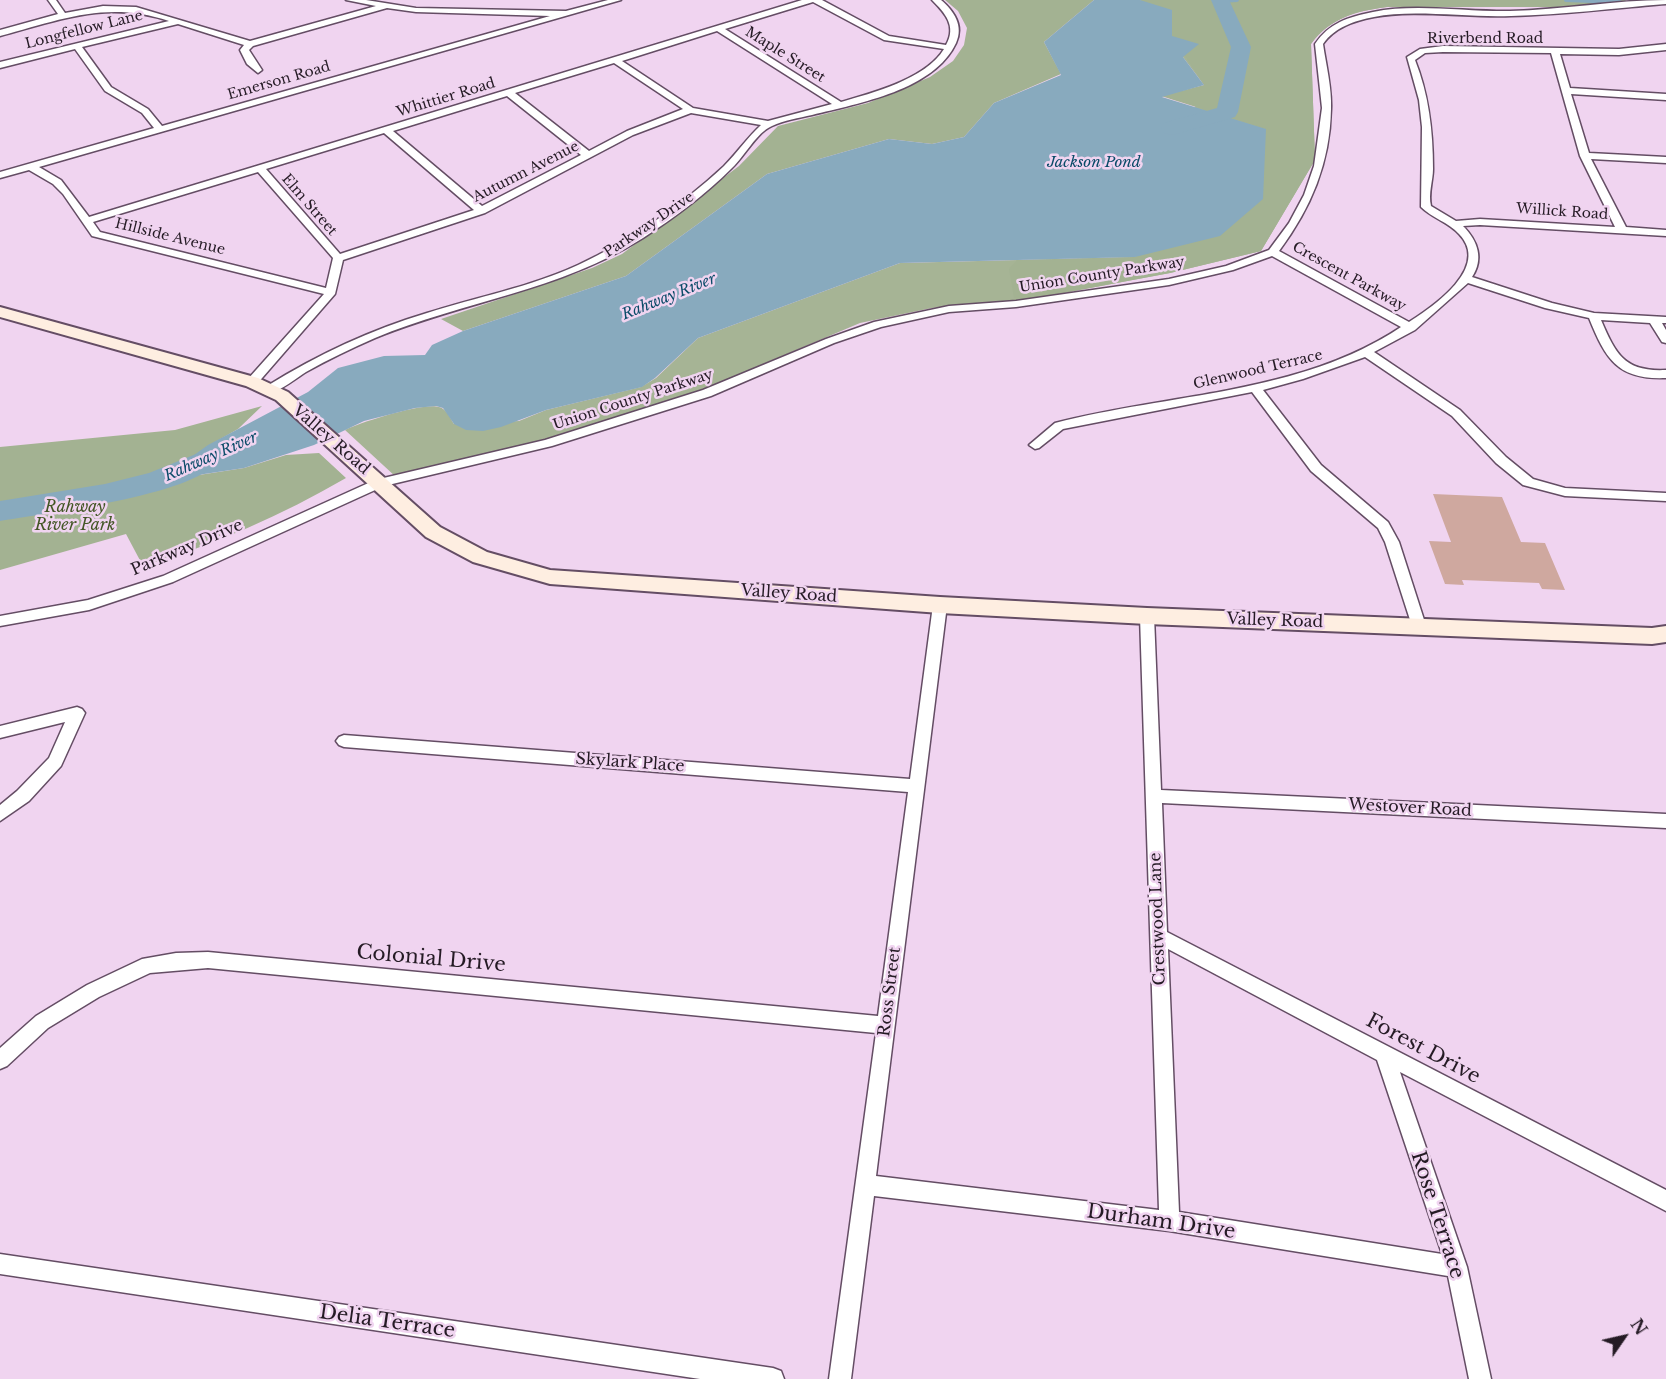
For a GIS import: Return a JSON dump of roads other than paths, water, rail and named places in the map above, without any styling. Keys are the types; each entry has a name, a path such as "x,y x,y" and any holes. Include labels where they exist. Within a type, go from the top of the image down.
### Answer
{"street":[{"path":"52,0 64,17"},
{"path":"350,0 386,6 471,13 566,14"},
{"name":"Emerson Road","path":"1,173 617,0"},
{"path":"813,0 886,38 951,48 956,26 946,8 936,0"},
{"name":"Whittier Road","path":"87,221 813,0"},
{"path":"1651,0 1666,2"},
{"path":"1274,252 1294,224 1309,195 1319,166 1327,108 1319,44 1326,34 1339,24 1374,14 1395,12 1511,14 1666,2"},
{"path":"0,33 103,8 120,8 135,9 232,41 250,44 386,6"},
{"name":"Longfellow Lane","path":"0,65 175,21"},
{"name":"Maple Street","path":"717,28 838,104"},
{"path":"250,44 244,50 250,62 258,70"},
{"path":"77,46 108,89 145,111 159,129"},
{"name":"Riverbend Road","path":"1468,279 1475,261 1472,245 1456,224 1426,207 1424,198 1428,183 1428,123 1424,99 1410,59 1417,53 1432,49 1555,53 1619,52 1666,47"},
{"name":"Parkway Drive","path":"276,393 323,357 375,334 540,282 602,258 684,204 727,168 759,131 768,124 869,97 907,82 930,69 951,48"},
{"path":"1555,53 1568,91 1585,156 1622,230"},
{"path":"615,60 690,110 768,124"},
{"path":"1568,91 1666,97"},
{"path":"509,93 588,155"},
{"name":"Autumn Avenue","path":"338,258 481,211 641,128 690,110"},
{"path":"386,130 481,211"},
{"path":"1585,156 1666,160"},
{"name":"Hillside Avenue","path":"30,166 57,182 96,234 331,292"},
{"name":"Elm Street","path":"260,168 338,258"},
{"name":"Willick Road","path":"1456,224 1480,222 1666,233"},
{"name":"Crescent Parkway","path":"1274,252 1411,328"},
{"name":"Union County Parkway","path":"380,483 548,443 697,397 830,341 878,324 949,309 1016,304 1169,282 1228,268 1274,252"},
{"path":"252,382 331,292 338,258"},
{"path":"1468,279 1550,306 1594,316 1660,320 1666,340"},
{"name":"Glenwood Terrace","path":"1035,444 1059,426 1256,388 1332,368 1367,354 1411,328 1468,279"},
{"name":"Valley Road","path":"0,312 252,382 276,393 335,442 433,532 480,557 550,577 940,605 1147,616 1662,636"},
{"path":"1594,316 1615,360 1635,371 1666,374"},
{"path":"1367,354 1456,413 1501,460 1528,482 1565,492 1666,497"},
{"path":"1256,388 1316,468 1383,525 1392,542 1419,626"},
{"name":"Parkway Drive","path":"0,621 89,605 168,579 380,483"},
{"name":"Ross Street","path":"840,1379 940,605"},
{"name":"Crestwood Lane","path":"1147,616 1169,1221"},
{"path":"0,732 77,713 55,762 23,796 0,814"},
{"name":"Skylark Place","path":"344,741 917,786"},
{"name":"Westover Road","path":"1154,796 1666,820"},
{"name":"Forest Drive","path":"1159,936 1666,1201"},
{"name":"Colonial Drive","path":"0,1060 42,1022 93,991 148,965 176,961 220,962 886,1025"},
{"name":"Rose Terrace","path":"1383,1053 1456,1267 1480,1379"},
{"name":"Durham Drive","path":"865,1185 1169,1221 1456,1267"},
{"name":"Delia Terrace","path":"0,1264 773,1379"}],"water":[{"name":"Jackson Pond","path":"1094,0 1140,0 1172,10 1172,36 1199,44 1183,57 1204,85 1162,97 1266,129 1263,199 1220,236 1135,257 900,263 698,338 642,387 546,410 501,427 483,431 466,430 454,424 443,408 436,406 415,408 364,421 314,445 244,468 158,481 208,445 308,392 338,368 384,356 425,355 432,345 463,331 626,276 767,174 889,139 932,144 964,137 994,103 1061,75 1044,42"}],"waterway":[{"name":"Rahway River","path":"1172,128 1227,112 1241,47 1220,0"},
{"path":"1221,1 1237,0"},
{"path":"1566,0 1620,2"},
{"name":"Rahway River","path":"0,511 105,494 158,481 201,462"}],"park label":[{"name":"Rahway River Park","path":"75,516"}]}
